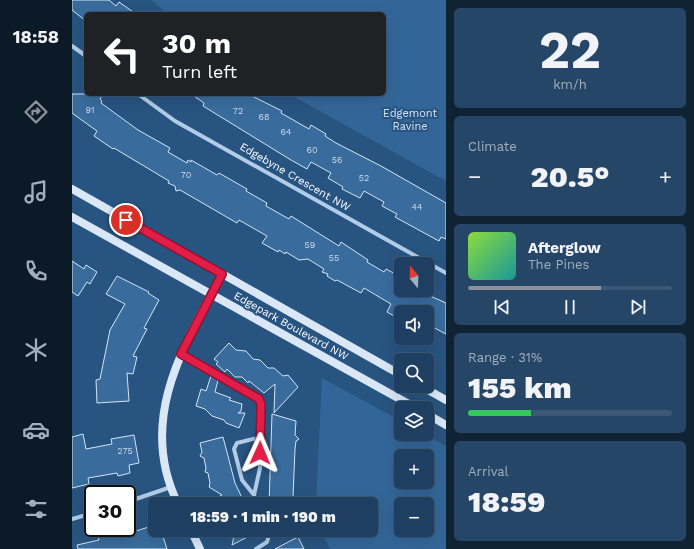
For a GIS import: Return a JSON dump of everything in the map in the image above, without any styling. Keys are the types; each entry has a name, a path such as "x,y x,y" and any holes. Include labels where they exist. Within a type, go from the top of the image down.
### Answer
{"street":[{"path":"72,46 84,55"},
{"name":"Edgebyne Crescent NW","path":"141,96 175,121 199,133 446,273"},
{"name":"Edgepark Boulevard NW","path":"72,189 394,371"},
{"name":"Edgepark Boulevard NW","path":"72,218 403,401"},
{"path":"175,497 171,487 163,451 164,403 172,375 181,354 222,274"},
{"path":"181,354 259,399 261,404 260,468 254,495"},
{"path":"434,393 446,400"},
{"path":"434,418 446,425"},
{"path":"254,495 242,480 234,449 237,443 260,437"},
{"path":"136,499 171,487"},
{"path":"72,519 84,516"},
{"path":"194,537 200,549"},
{"path":"256,549 267,542 268,537"}],"green space":[{"name":"Edgemont Ravine","path":"152,0 446,0 446,181 293,96 386,96 386,12 165,12"},
{"path":"322,378 394,417 394,441 434,441 434,439 446,446 446,549 330,549 324,537 378,537 378,497 316,497"}],"building":[{"path":"72,0 109,0 116,6 119,2 133,12 84,12 84,19 72,10"},
{"path":"72,94 102,96 100,99 102,101 101,103 138,130 170,148 168,152 187,163 188,160 191,162 191,160 217,175 219,173 247,189 246,191 267,203 266,206 289,219 291,216 339,246 341,242 368,260 367,262 384,272 386,269 394,273 394,297 432,297 446,303 446,334 434,328 434,305 394,305 394,316 387,312 391,304 364,288 361,293 327,276 328,274 322,272 324,269 308,259 299,260 286,252 285,254 279,250 278,252 262,243 267,236 239,220 237,223 180,190 176,191 175,186 168,183 169,181 114,148 113,149 94,136 97,131 72,113"},
{"path":"194,96 252,96 282,111 281,113 309,129 311,125 326,134 325,136 336,143 381,166 446,203 446,239 441,237 439,241 395,217 397,214 382,206 384,202 364,191 360,198 342,189 343,187 328,178 331,173 311,162 307,169 203,106 204,103"},
{"path":"72,261 84,269 86,265 97,272 90,284 87,282 78,296 72,292"},
{"path":"117,276 149,292 148,293 159,300 144,328 147,329 133,356 137,357 133,374 127,373 129,401 97,403 96,380 100,379 110,330 125,304 106,294"},
{"path":"229,343 236,350 246,351 253,359 260,360 268,368 274,368 283,376 288,375 298,387 274,413 275,384 264,393 249,381 248,383 242,377 235,377 227,369 225,372 216,364 218,362 214,359"},
{"path":"211,376 218,380 215,392 231,398 229,400 242,404 241,411 238,413 245,413 239,428 226,423 224,420 212,416 205,409 196,406 201,389 206,391"},
{"path":"272,414 296,421 295,435 299,439 296,441 295,449 293,497 269,497"},
{"path":"83,434 86,449 112,444 111,439 134,435 139,463 129,465 130,473 118,476 117,473 88,478 89,484 72,488 72,437"},
{"path":"223,437 235,483 242,497 218,497 222,495 209,487 210,483 208,473 205,472 206,468 204,458 200,456 202,452 200,443"},
{"path":"148,527 148,537 163,537 167,549 78,549 77,545 99,540 98,537 136,537 136,531"},
{"path":"234,537 247,537 232,545"},
{"path":"298,537 304,549 275,549"}],"route":[{"path":"126,220 222,274 202,310 181,354 259,399 261,402 260,453"}]}
